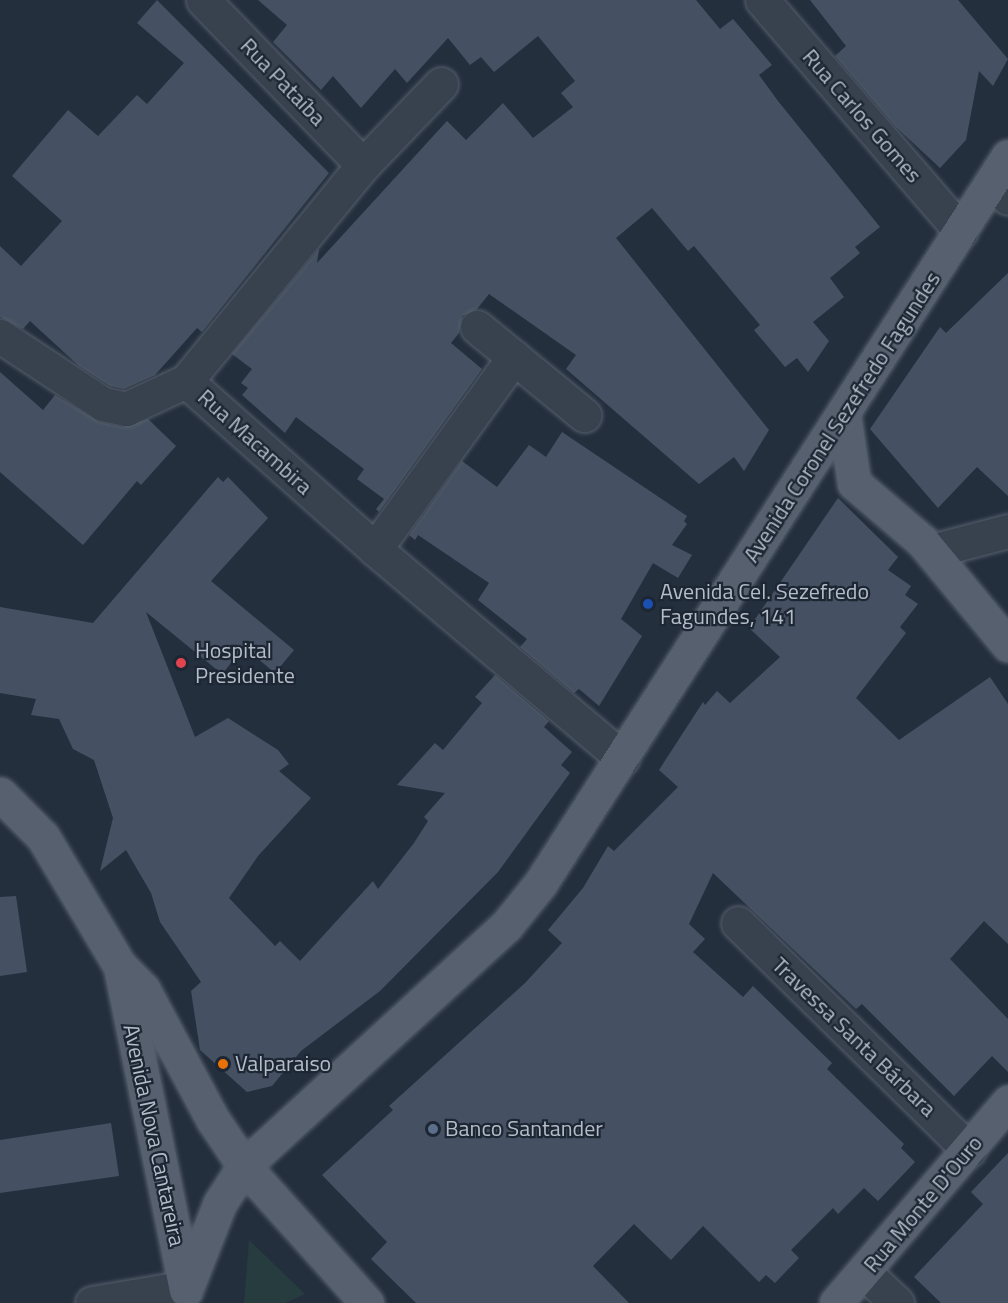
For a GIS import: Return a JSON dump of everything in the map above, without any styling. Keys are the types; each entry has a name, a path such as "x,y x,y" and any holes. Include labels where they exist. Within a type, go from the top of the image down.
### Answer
{"main road":[{"name":"Avenida Coronel Sezefredo Fagundes","path":"185,1295 220,1203 244,1166 506,926 540,884 797,489 961,231 1003,178"},
{"path":"844,415 854,483 931,551 1008,645"},
{"path":"797,489 854,483"},
{"name":"Avenida Nova Cantareira","path":"0,794 43,837 120,966 143,989 213,1120 244,1166 367,1303"},
{"name":"Avenida Nova Cantareira","path":"120,966 185,1295"},
{"name":"Rua Monte D'Ouro","path":"836,1303 865,1273 1008,1102"}],"street":[{"name":"Rua Pataíba","path":"203,0 363,165"},
{"name":"Rua Carlos Gomes","path":"762,0 961,231"},
{"name":"Rua Macambira","path":"441,84 363,165 186,381 375,549 622,758"},
{"path":"477,327 584,415"},
{"path":"0,336 103,404 126,409 186,381"},
{"path":"375,549 514,357"},
{"path":"931,551 1008,531"},
{"name":"Travessa Santa Bárbara","path":"738,923 969,1150"},
{"path":"865,1273 897,1303"},
{"path":"92,1303 185,1295"}],"green space":[{"path":"249,1240 305,1294 285,1303 244,1303"}],"building":[{"path":"157,0 329,173 202,332 197,328 155,375 124,389 110,386 79,366 30,321 23,329 0,317 0,246 21,266 62,221 12,176 68,110 98,136 137,95 147,104 184,63 137,23"},
{"path":"258,0 696,0 720,29 733,19 772,65 759,75 880,227 855,247 860,253 830,278 844,297 813,322 829,341 808,372 797,358 785,367 754,330 760,325 694,246 688,251 652,208 616,238 769,430 744,471 734,457 699,484 566,369 576,355 489,294 477,309 462,316 459,333 451,343 482,369 379,512 376,509 384,499 357,479 364,469 296,417 285,433 242,395 248,388 241,383 252,369 232,354 319,249 317,263 447,121 466,140 503,103 533,138 573,107 561,93 575,81 538,36 494,72 481,57 470,65 448,38 407,83 395,69 361,108 333,76 321,90 273,42 287,25"},
{"path":"810,0 958,0 1008,59 993,86 979,71 966,140 940,168 896,127 835,56 846,46"},
{"path":"1008,273 1008,496 977,467 938,508 870,429 940,327 946,333"},
{"path":"0,372 43,410 55,395 99,422 123,427 148,419 176,446 141,485 137,481 83,545 0,472"},
{"path":"562,432 687,516 684,521 687,524 672,545 692,555 678,578 653,563 621,619 642,636 599,706 579,689 574,693 520,647 527,639 478,600 489,583 418,535 415,540 409,535 462,461 497,487 529,445 546,457"},
{"path":"218,477 223,482 228,477 268,518 211,581 294,650 275,673 244,647 222,674 146,612 195,737 228,718 278,750 289,764 279,771 311,798 258,856 229,898 275,946 280,941 300,961 373,881 378,889 414,843 428,821 424,817 445,793 397,785 435,743 443,750 482,703 475,697 495,675 549,721 544,727 572,752 561,765 570,773 498,872 380,991 301,1051 272,1086 247,1092 200,1050 191,991 201,982 160,922 151,893 126,850 100,871 113,818 94,760 73,749 59,719 31,715 36,699 0,693 0,607 93,623"},
{"path":"838,498 898,557 888,570 911,586 905,595 918,604 900,627 906,633 856,698 899,740 990,677 1008,704 1008,944 984,921 950,959 1008,1019 1008,1072 992,1056 954,1096 862,1004 856,1009 713,873 689,924 705,939 693,952 743,997 753,986 832,1063 827,1069 904,1144 901,1148 915,1162 878,1201 864,1188 838,1214 833,1208 791,1250 799,1258 775,1283 766,1275 759,1282 703,1226 671,1260 634,1224 593,1266 629,1303 416,1303 371,1259 387,1242 322,1175 393,1110 389,1106 525,983 562,943 548,930 583,888 608,846 614,851 678,787 659,770 703,702 705,705 717,691 730,703 780,657 749,628"},
{"path":"16,896 27,972 0,976 0,897"},
{"path":"111,1123 119,1176 0,1193 0,1140"},
{"path":"1008,1153 1008,1303 941,1303 914,1277 983,1204 971,1192"}],"place":[{"name":"Avenida Cel. Sezefredo Fagundes, 141","path":"648,604"},
{"name":"Hospital Presidente","path":"181,663"},
{"name":"Valparaiso","path":"223,1064"},
{"name":"Banco Santander","path":"433,1129"}]}
